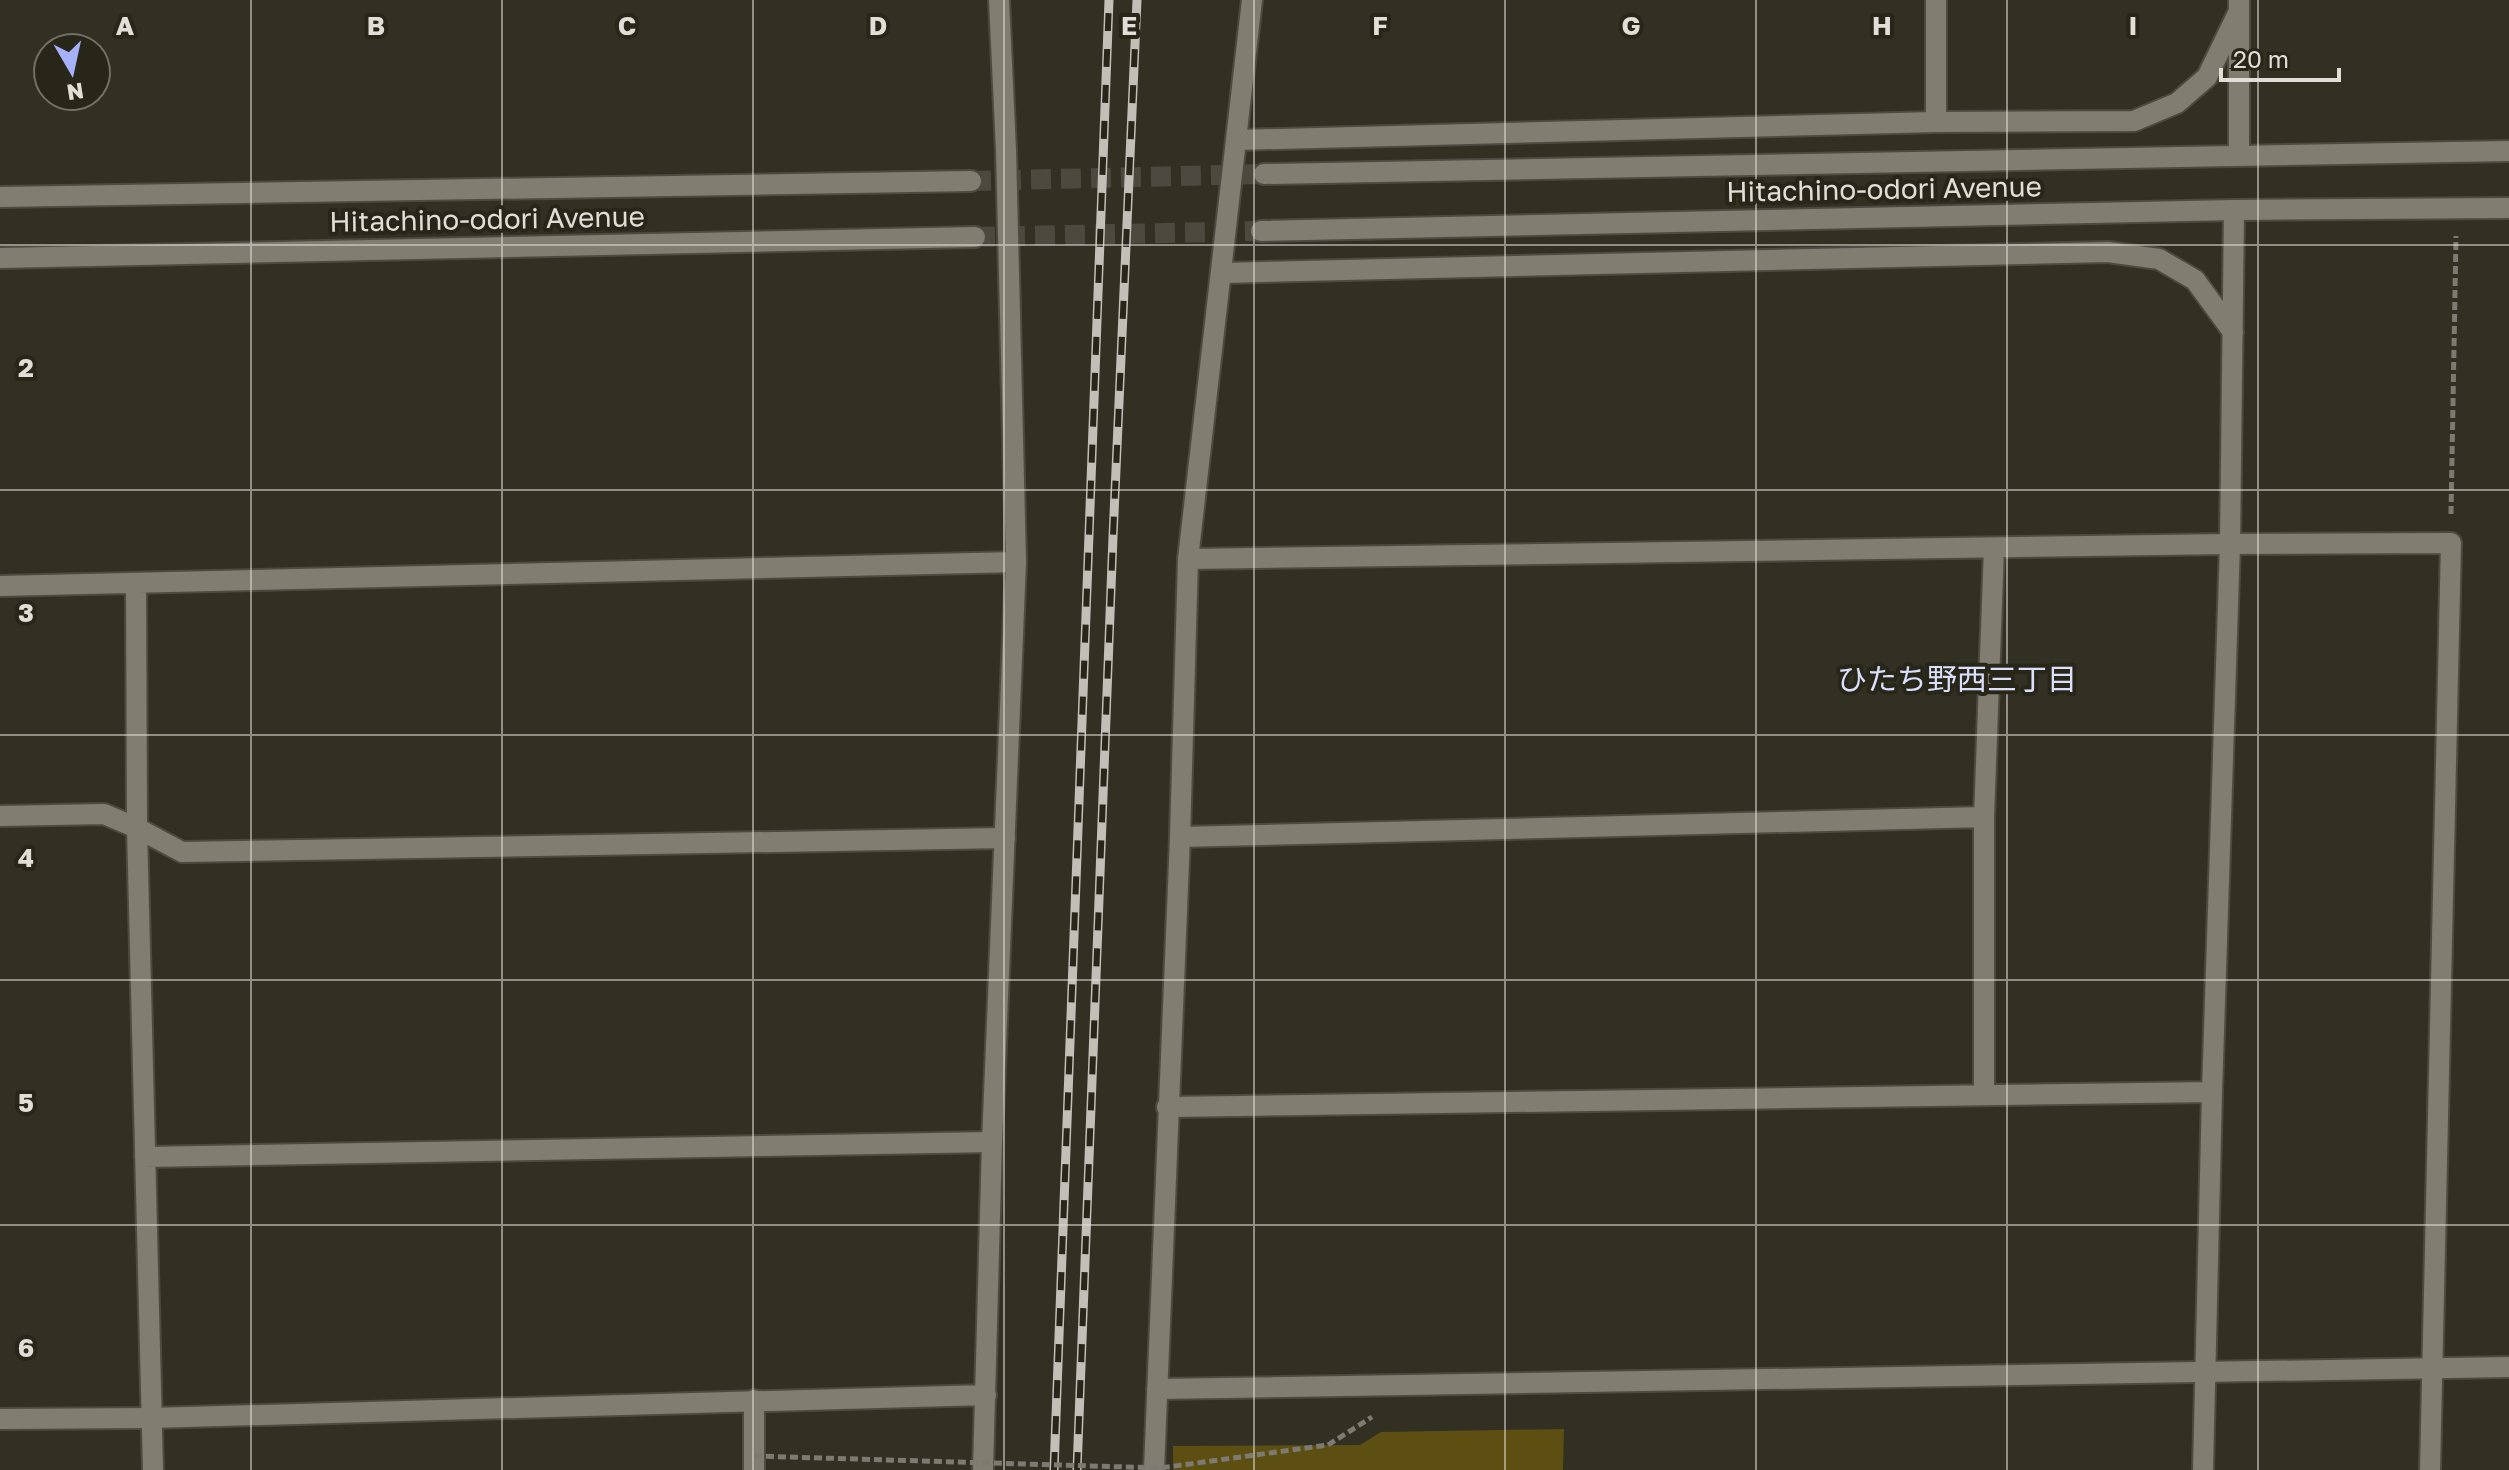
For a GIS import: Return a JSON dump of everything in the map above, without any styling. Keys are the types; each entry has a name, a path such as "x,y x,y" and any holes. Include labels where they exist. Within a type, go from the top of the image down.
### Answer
{"street":[{"path":"983,1470 992,1142 1016,562 1006,150 999,0"},
{"path":"1154,1470 1188,559 1252,0"},
{"path":"1936,0 1936,122"},
{"path":"1237,140 1936,122 2134,121 2177,103 2207,77 2239,6"},
{"path":"2239,6 2239,156"},
{"name":"Hitachino-odori Avenue","path":"1264,174 2509,151"},
{"name":"Hitachino-odori Avenue","path":"0,197 971,181"},
{"name":"Hitachino-odori Avenue","path":"1261,231 2234,210 2509,208"},
{"path":"2203,1470 2230,544 2234,210"},
{"name":"Hitachino-odori Avenue","path":"0,258 975,237"},
{"path":"1222,273 2108,252 2159,259 2195,280 2233,332"},
{"path":"1188,559 2451,543 2430,1470"},
{"path":"1984,1093 1984,817 1994,548"},
{"path":"0,586 1016,562"},
{"path":"136,585 137,828 153,1470"},
{"path":"0,816 104,814 182,852 1005,838"},
{"path":"1180,837 1984,817"},
{"path":"1167,1107 2212,1092"},
{"path":"145,1157 992,1142"},
{"path":"1157,1389 2509,1367"},
{"path":"0,1419 151,1418 986,1395"},
{"path":"754,1400 754,1463"}],"path":[{"path":"2451,543 2456,208"},
{"path":"754,1463 1160,1468 1328,1445"}],"shaded area":[{"path":"1564,1429 1563,1470 1173,1470 1173,1446 1360,1445 1381,1432"}],"tunnel":[{"path":"971,181 1264,174"},
{"path":"975,237 1261,231"}],"railway":[{"path":"1054,1470 1109,0"},
{"path":"1077,1470 1137,0"}],"district":[{"name":"ひたち野西三丁目","path":"1957,680"}]}
